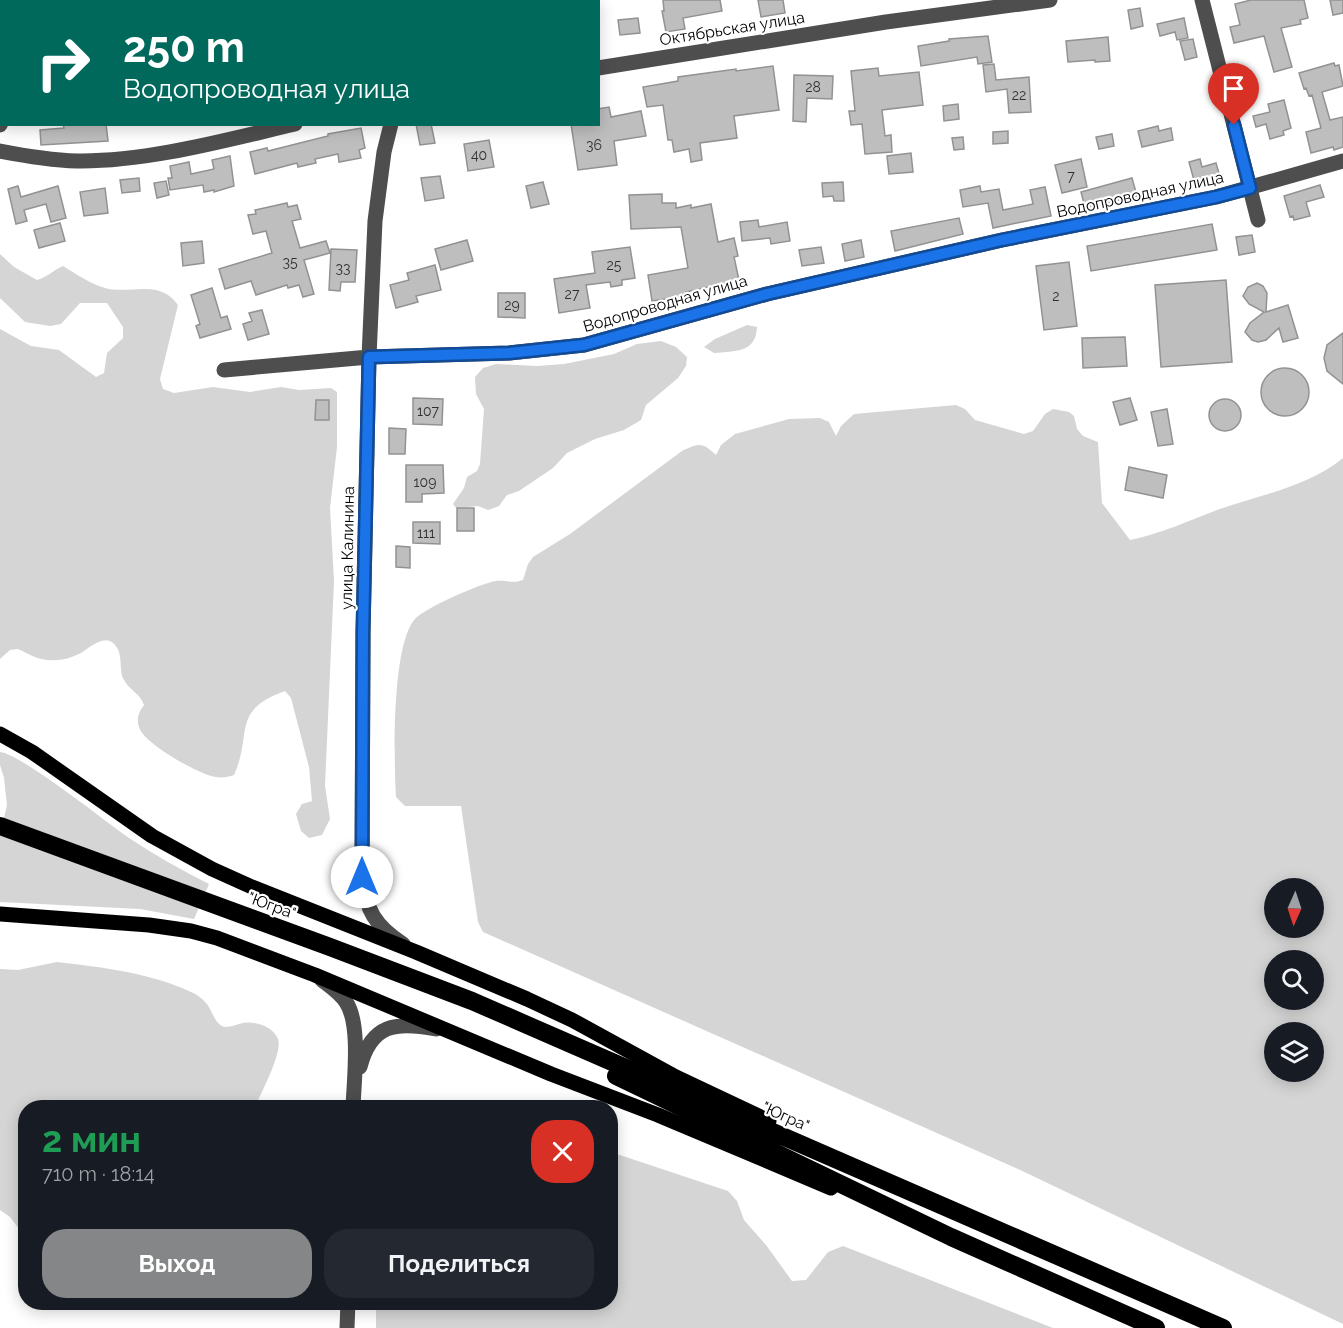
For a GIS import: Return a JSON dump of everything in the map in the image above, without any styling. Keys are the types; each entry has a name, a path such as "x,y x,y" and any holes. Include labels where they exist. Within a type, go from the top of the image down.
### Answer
{"highway":[{"name":"\"Югра\"","path":"0,826 472,1001 1223,1328"},
{"name":"\"Югра\"","path":"330,947 613,1075 951,1237 1156,1328"}],"main road":[{"path":"0,734 32,752 152,836 196,861 252,887 475,976 572,1020 676,1077 963,1215"},
{"path":"0,914 129,923 191,931 254,951 951,1237"}],"street":[{"name":"Октябрьская улица","path":"600,68 874,24 1050,0"},
{"path":"1202,0 1258,220"},
{"path":"0,151 59,160 102,160 180,149 285,126"},
{"name":"улица Калинина","path":"390,126 384,152 375,221 369,357 363,633 364,889 370,910 379,926 416,952"},
{"name":"Водопроводная улица","path":"224,370 369,357 509,353 584,345 767,294 1002,240 1216,197 1343,161"},
{"path":"315,975 341,995 348,1004 353,1017 355,1038 353,1100"},
{"path":"354,1091 368,1044 382,1032 404,1025 454,1033"},
{"path":"347,1328 348,1310"}],"shaded area":[{"path":"0,254 14,267 37,280 63,266 105,288 162,292 178,305 160,379 163,389 174,393 213,387 250,392 281,387 299,390 331,388 337,392 337,447 330,508 334,581 325,786 330,819 322,835 309,838 301,831 296,814 302,804 312,801 309,767 291,698 285,691 256,707 246,725 234,775 217,777 182,763 159,748 143,733 138,724 138,718 144,705 124,680 118,649 111,641 101,641 79,654 62,659 41,659 18,649 10,650 0,659 0,329 31,346 59,350 96,377 104,373 107,353 123,338 123,327 107,303 80,303 61,324 50,326 25,322 0,298","holes":["316,400 329,401 328,420 315,420"]},
{"path":"747,325 757,327 756,336 753,342 743,349 714,353 704,347 715,339"},
{"path":"661,341 676,347 687,357 686,366 678,378 646,405 641,420 624,430 595,439 567,453 553,468 519,491 507,495 499,506 488,510 478,506 456,508 453,504 464,488 467,477 477,471 480,464 484,409 476,394 475,377 483,368 496,364 537,366 564,364 614,354 637,344"},
{"path":"956,405 965,409 975,420 1024,434 1033,431 1045,414 1053,409 1069,412 1074,416 1077,429 1083,436 1098,442 1102,503 1130,540 1163,531 1217,510 1299,483 1343,458 1343,1324 1018,1169 483,932 478,922 461,806 405,806 396,797 395,731 398,675 402,650 409,630 417,617 479,586 496,581 523,580 533,557 570,534 682,451 693,446 704,446 716,455 721,445 735,434 789,419 820,418 829,422 836,436 841,426 854,414"},
{"path":"0,752 26,764 44,776 129,838 209,884 194,919 140,909 0,902 0,835 7,805"},
{"path":"57,962 126,972 176,985 203,999 216,1021 222,1026 243,1023 258,1024 264,1025 276,1034 279,1045 275,1063 258,1100 18,1100 18,1228 10,1217 0,1210 0,969 18,970"},
{"path":"618,1154 728,1191 737,1201 744,1220 766,1245 792,1281 806,1280 828,1252 843,1246 1053,1328 376,1328 376,1310 618,1310"}],"building":[{"path":"663,0 720,0 722,11 683,18 685,29 666,32 662,11 664,11"},
{"path":"758,0 783,0 785,13 761,17"},
{"path":"1251,0 1304,0 1308,18 1300,20 1301,24 1281,28 1292,67 1274,72 1264,36 1234,43 1230,27 1240,25 1235,4"},
{"path":"1330,0 1343,0 1343,13 1333,15"},
{"path":"1140,8 1143,26 1131,29 1128,10"},
{"path":"638,18 640,33 620,35 618,20"},
{"path":"1184,18 1188,38 1177,40 1175,32 1160,36 1157,24"},
{"path":"988,36 992,62 978,64 977,57 921,66 918,46 949,41 949,39"},
{"path":"1108,37 1110,61 1068,62 1066,41"},
{"path":"1193,39 1197,57 1185,60 1180,41"},
{"path":"1334,63 1335,66 1339,65 1343,86 1322,92 1330,120 1343,117 1343,147 1334,150 1333,147 1311,153 1306,132 1321,128 1312,95 1309,96 1306,88 1304,89 1299,73"},
{"path":"994,64 996,80 1029,77 1031,112 1009,113 1007,89 986,92 983,65"},
{"path":"773,66 779,110 734,116 737,138 700,143 702,160 691,162 689,149 674,152 672,140 668,140 663,105 647,107 643,87 678,81 678,77"},
{"path":"878,68 879,76 919,72 923,105 882,110 885,136 891,135 892,152 865,154 862,124 851,125 849,111 855,111 851,71"},
{"path":"794,75 833,76 832,99 807,98 806,122 793,121"},
{"path":"1284,100 1291,128 1283,131 1284,135 1270,139 1266,124 1256,127 1253,116 1270,112 1268,104"},
{"path":"958,104 959,119 944,121 943,106"},
{"path":"609,107 611,117 641,111 646,136 614,141 617,165 578,170 571,126 600,126 600,109"},
{"path":"64,126 106,126 108,141 41,145 40,130 64,128"},
{"path":"416,126 431,126 435,143 420,145"},
{"path":"1158,126 1159,131 1171,128 1173,140 1142,147 1138,131"},
{"path":"361,128 365,148 359,150 361,158 339,162 338,154 315,159 316,163 298,167 297,163 255,174 250,152 267,148 268,151 328,136 328,134"},
{"path":"1008,131 1008,143 993,144 993,132"},
{"path":"1112,134 1114,146 1099,149 1096,137"},
{"path":"963,137 964,149 954,150 952,138"},
{"path":"489,140 494,167 468,171 464,144"},
{"path":"911,153 913,172 889,174 887,156"},
{"path":"230,156 234,186 214,192 214,190 204,192 203,185 170,190 168,178 172,178 170,166 189,162 191,174 214,169 212,160"},
{"path":"1081,159 1087,187 1062,193 1055,165"},
{"path":"1200,159 1202,167 1216,163 1220,177 1195,184 1189,162"},
{"path":"440,176 444,198 425,201 421,178"},
{"path":"139,178 140,191 122,193 120,180"},
{"path":"1132,178 1137,196 1100,204 1101,207 1086,211 1081,192"},
{"path":"166,181 169,195 157,198 154,183"},
{"path":"543,182 549,204 531,208 526,186"},
{"path":"843,182 844,201 834,201 833,196 823,197 822,183"},
{"path":"1320,185 1324,197 1306,202 1310,216 1294,220 1293,216 1290,217 1284,196"},
{"path":"18,186 21,197 58,186 66,218 51,222 46,204 24,210 27,221 16,224 8,189"},
{"path":"980,186 981,192 999,189 1003,210 1033,204 1030,190 1045,187 1051,216 993,228 988,203 963,207 960,190"},
{"path":"105,188 108,213 84,216 80,192"},
{"path":"662,194 662,203 676,203 676,208 711,204 718,242 734,238 738,256 734,257 739,280 686,292 686,296 652,301 648,275 688,268 681,227 631,229 629,195"},
{"path":"287,203 288,207 297,205 301,219 292,221 300,248 326,241 330,253 304,260 314,294 303,297 299,285 288,288 287,285 256,295 251,281 225,289 219,269 272,253 266,231 253,234 248,215 256,214 255,210"},
{"path":"959,218 963,234 895,251 891,231"},
{"path":"758,220 759,227 787,222 790,241 771,244 770,238 742,241 740,222"},
{"path":"60,223 65,241 39,248 34,230"},
{"path":"1212,224 1217,250 1091,271 1087,246"},
{"path":"1252,235 1255,252 1239,255 1236,237"},
{"path":"467,240 473,261 441,270 435,249"},
{"path":"861,240 864,257 845,261 842,244"},
{"path":"202,241 204,263 183,266 181,243"},
{"path":"630,247 635,278 622,280 622,285 611,287 610,282 586,285 590,308 559,313 554,279 595,273 592,252"},
{"path":"821,247 824,263 802,266 799,250"},
{"path":"331,249 357,250 355,282 341,282 340,291 329,290"},
{"path":"1069,262 1077,326 1044,330 1036,266"},
{"path":"435,265 441,290 416,296 418,302 396,308 390,285 409,280 407,273"},
{"path":"1226,280 1232,362 1161,367 1155,285"},
{"path":"1257,283 1263,286 1267,293 1266,312 1288,305 1298,338 1283,342 1279,328 1266,340 1258,342 1252,340 1245,332 1250,323 1264,312 1249,304 1243,296 1248,287"},
{"path":"212,288 221,318 227,316 231,329 200,338 196,326 200,324 191,295"},
{"path":"498,293 525,293 525,318 498,317"},
{"path":"262,310 269,334 248,340 243,324 252,321 249,313"},
{"path":"1343,333 1343,384 1327,371 1324,358 1327,345"},
{"path":"1125,337 1127,366 1083,368 1082,338"},
{"path":"1285,368 1302,375 1309,392 1302,409 1285,416 1268,409 1261,392 1268,375"},
{"path":"413,398 443,399 442,425 413,424"},
{"path":"1130,398 1137,420 1120,425 1113,402"},
{"path":"1225,399 1236,404 1241,415 1236,426 1225,431 1214,426 1209,415 1214,404"},
{"path":"316,400 329,400 329,420 315,420"},
{"path":"1167,409 1173,444 1158,446 1151,412"},
{"path":"389,428 406,429 405,454 389,454"},
{"path":"406,465 443,465 444,493 422,494 422,502 406,502"},
{"path":"1129,467 1167,475 1163,498 1125,490"},
{"path":"457,508 474,508 474,531 457,531"},
{"path":"413,522 440,522 440,544 413,543"},
{"path":"396,546 410,547 410,568 396,567"}],"route":[{"path":"362,877 363,633 369,357 509,353 584,345 616,338 767,294 1002,240 1216,197 1250,188 1234,125"}]}
